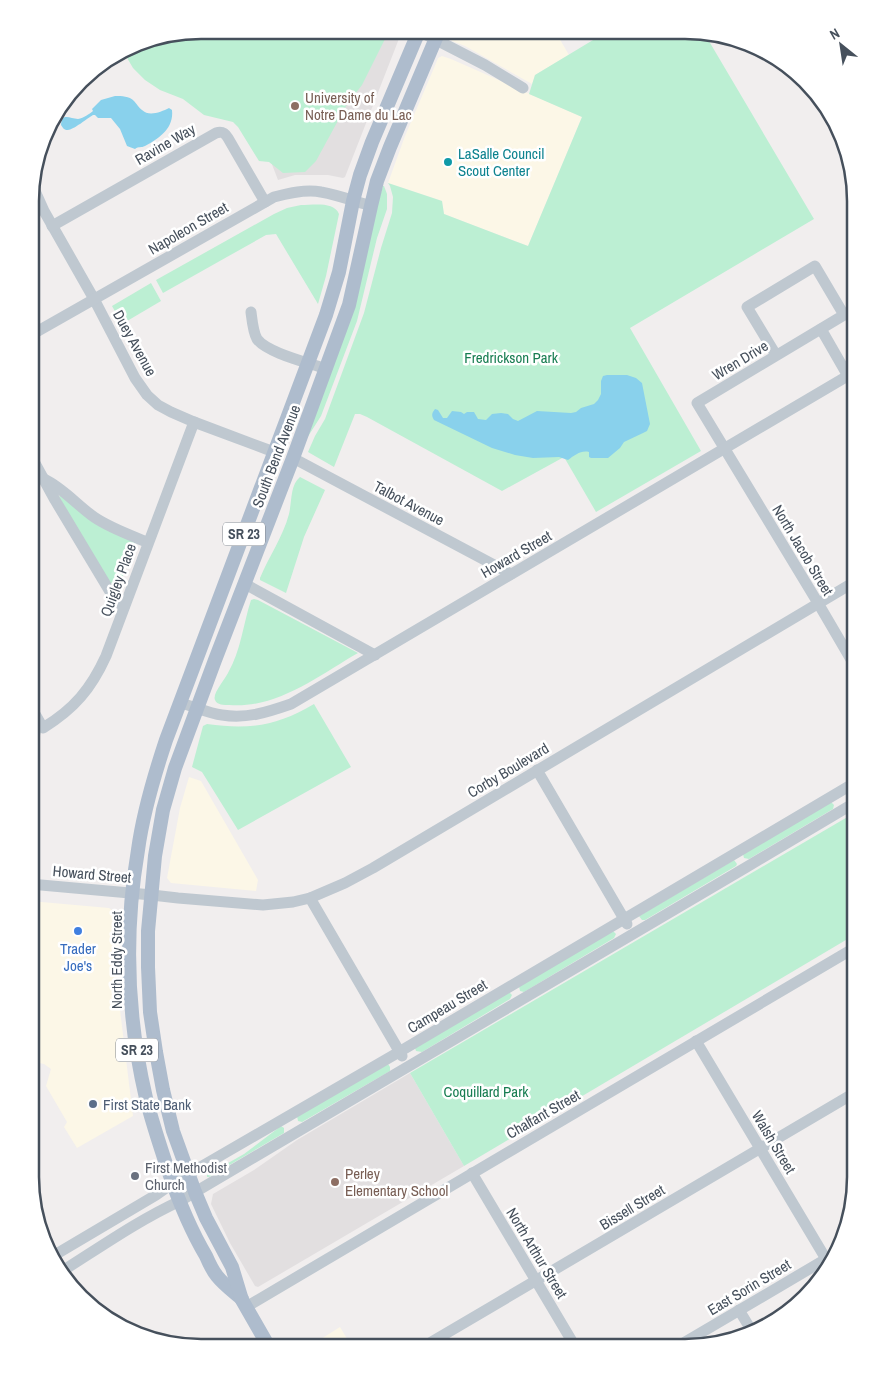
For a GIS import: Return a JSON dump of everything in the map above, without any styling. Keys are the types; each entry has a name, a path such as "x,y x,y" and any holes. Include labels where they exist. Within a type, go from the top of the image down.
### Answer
{"main road":[{"name":"South Bend Avenue","path":"132,893 146,808 156,772 180,703 309,363 333,294 360,175 416,39"},
{"name":"South Bend Avenue","path":"152,895 154,856 163,810 176,768 349,305 377,181 435,39"},
{"name":"North Eddy Street","path":"132,893 129,970 135,1032 146,1097 157,1139 172,1183 202,1250 217,1276 244,1303"},
{"name":"North Eddy Street","path":"152,895 148,932 150,1012 163,1090 174,1131 195,1192 210,1226 232,1267 244,1303 264,1339"}],"street":[{"path":"443,39 523,88"},
{"name":"Ravine Way","path":"52,226 219,132 222,132 228,138 265,202"},
{"name":"Napoleon Street","path":"39,331 265,202 283,194 308,191 321,192 370,206"},
{"name":"Duey Avenue","path":"39,200 135,378 147,394 158,405 171,412 274,452"},
{"name":"Wren Drive","path":"724,449 696,403 844,315 815,266 747,307 776,355"},
{"path":"251,312 255,332 258,339 264,344 278,352 326,369"},
{"path":"820,329 847,366"},
{"name":"Howard Street","path":"180,703 221,715 247,716 269,712 291,704 847,376"},
{"name":"Quigley Place","path":"39,730 59,718 73,706 93,682 106,656 194,422"},
{"name":"North Jacob Street","path":"724,449 847,653"},
{"name":"Talbot Avenue","path":"293,458 511,574"},
{"path":"39,470 115,600 124,607"},
{"path":"44,479 54,484 97,519 148,542"},
{"path":"245,584 375,655"},
{"name":"Corby Boulevard","path":"152,895 264,905 310,898 344,883 847,586"},
{"path":"537,770 633,934"},
{"name":"Campeau Street","path":"58,1253 156,1195 172,1183 400,1052 847,787"},
{"path":"67,1268 113,1238 164,1208 180,1201 847,807"},
{"name":"Howard Street","path":"39,885 152,895"},
{"path":"310,898 408,1066"},
{"name":"Chalfant Street","path":"244,1303 472,1174 847,952"},
{"name":"Walsh Street","path":"696,1041 826,1258"},
{"name":"Bissell Street","path":"437,1339 847,1097"},
{"name":"North Arthur Street","path":"472,1174 570,1339"},
{"name":"East Sorin Street","path":"690,1339 825,1260"},
{"path":"739,1310 749,1326"}],"shaded area":[{"name":"University of Notre Dame du Lac","path":"205,39 399,39 345,177 295,175 278,180 254,126"},
{"path":"450,39 560,39 569,55 535,75 532,84 465,46"},
{"path":"442,56 582,117 528,246 444,214 442,201 388,183 405,136 438,58"},
{"path":"189,777 201,781 258,880 256,891 171,883 167,878 180,808"},
{"path":"39,902 109,908 115,912 119,919 118,975 120,1010 133,1116 77,1148 64,1127 67,1122 46,1086 51,1069 39,1063"},
{"name":"Perley Elementary School","path":"410,1073 464,1166 258,1287 255,1286 230,1243 211,1204 213,1194 254,1170 297,1140"},
{"path":"340,1327 347,1339 321,1339"}],"green space":[{"name":"University of Notre Dame du Lac","path":"190,39 385,39 362,85 346,106 316,161 305,172 283,173 269,162 259,161 233,122 204,115 183,99 160,90 145,80 133,68 126,57 148,47"},
{"name":"Fredrickson Park","path":"595,39 708,40 814,219 630,328 701,451 596,512 564,457 502,491 360,414 355,414 334,467 308,452 325,419 364,313 392,213 393,197 388,183 442,201 444,214 528,246 582,117 529,94 535,75"},
{"path":"383,186 387,194 387,209 377,238 357,321 321,416 307,438"},
{"path":"301,205 328,205 333,207 339,214 318,304 276,234 266,235 163,293 156,280 274,214 287,208"},
{"path":"151,283 161,301 122,324 112,306"},
{"path":"300,477 325,490 304,537 286,593 260,580 260,578 283,531 289,514 294,484"},
{"path":"59,497 136,541 116,594"},
{"path":"254,599 358,653 312,681 264,702 247,705 219,704 215,700 215,694 232,664 239,646 251,600"},
{"path":"314,704 351,767 238,830 202,772 192,767 203,726 207,724 250,726 275,722"},
{"path":"831,802 834,805 833,809 749,859 744,858 743,854"},
{"name":"Coquillard Park","path":"847,817 847,939 464,1166 410,1073"},
{"path":"734,860 737,864 736,866 645,920 642,920 639,916"},
{"path":"613,931 616,934 614,938 524,992 520,991 519,986"},
{"path":"509,992 512,995 510,999 422,1052 416,1051 415,1048"},
{"path":"388,1064 390,1071 302,1122 298,1121 297,1116"},
{"path":"281,1126 284,1128 284,1133 207,1177 207,1175 244,1154"}],"water":[{"path":"115,96 130,98 148,113 159,112 169,108 172,110 171,122 165,132 156,140 135,149 127,146 120,129 111,118 98,118 93,115 68,130 61,125 65,117 82,118 93,111 92,109 101,100"},
{"path":"627,375 636,378 642,383 650,424 647,431 624,442 608,458 591,458 589,457 589,452 578,453 568,460 559,457 533,458 515,455 492,448 434,420 432,417 435,409 438,410 443,418 447,418 452,411 464,414 474,412 478,419 486,420 492,414 508,414 518,421 537,411 576,412 581,408 594,404 598,400 601,394 601,381 603,376"}],"place":[{"name":"University of Notre Dame du Lac","path":"295,106"},
{"name":"LaSalle Council Scout Center","path":"448,162"},
{"name":"Trader Joe's","path":"78,931"},
{"name":"First State Bank","path":"93,1104"},
{"name":"First Methodist Church","path":"135,1176"},
{"name":"Perley Elementary School","path":"335,1182"}]}
